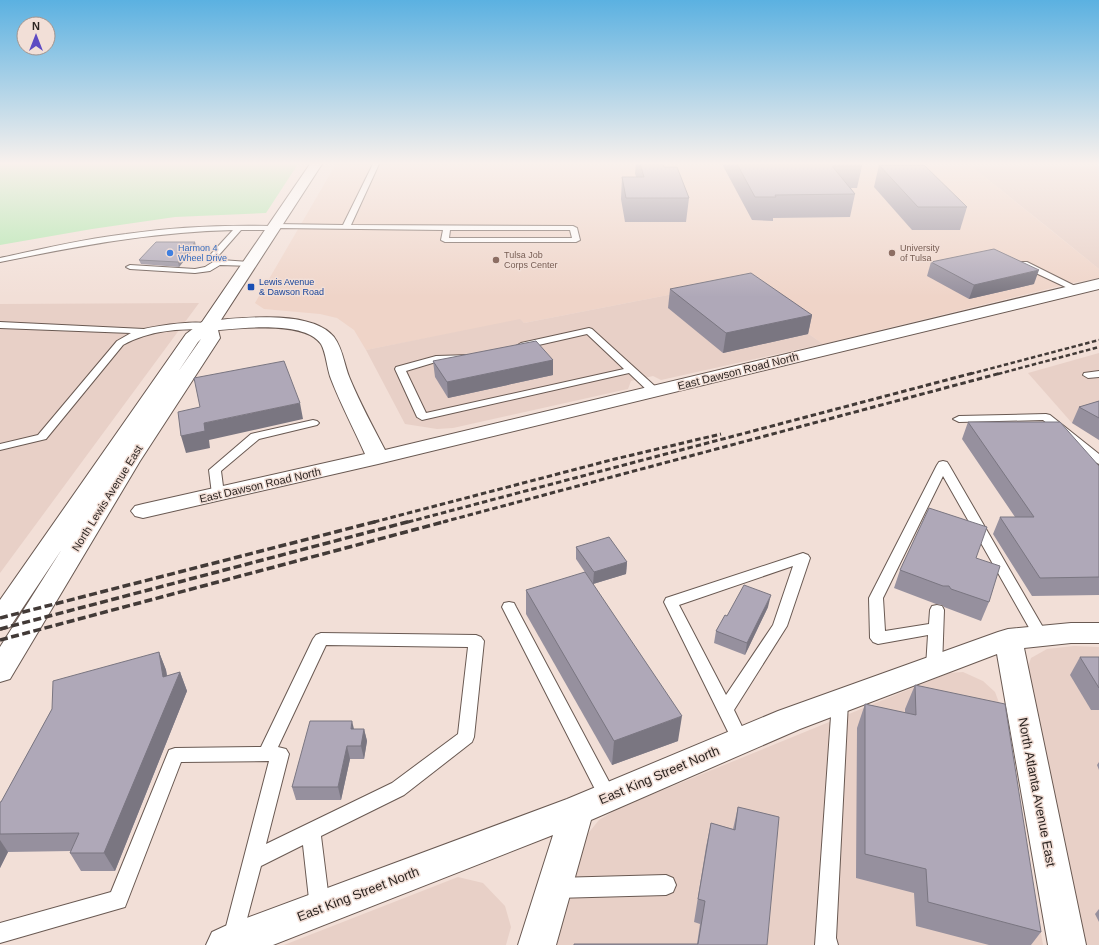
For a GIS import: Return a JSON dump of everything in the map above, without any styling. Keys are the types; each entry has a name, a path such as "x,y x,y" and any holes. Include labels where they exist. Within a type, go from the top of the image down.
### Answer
{"street":[{"name":"North Lewis Avenue East","path":"0,620 37,568 192,338 208,326 287,208"},
{"name":"East Dawson Road North","path":"143,512 378,458 1099,284"},
{"name":"North Lewis Avenue East","path":"0,671 62,569 187,372 211,338 208,326"},
{"path":"208,326 237,331 269,331 294,334 310,342 336,369 378,458"},
{"name":"East King Street North","path":"228,944 576,810 789,720 1008,639 1071,633 1099,633"},
{"name":"North Atlanta Avenue East","path":"1008,639 1067,945"},
{"path":"537,945 576,810"}],"lane":[{"path":"346,227 355,208"},
{"path":"0,260 106,239 166,232 239,228 346,227 573,228 576,240 445,240 447,228"},
{"path":"239,228 215,254 214,259 219,262 249,264"},
{"path":"130,267 194,271 207,269 219,262"},
{"path":"1019,262 1077,289"},
{"path":"0,324 143,331 171,326 208,326"},
{"path":"0,447 42,437 120,343 143,331"},
{"path":"512,348 589,331 654,391"},
{"path":"481,354 436,359 400,369 422,417 631,370"},
{"path":"1088,375 1099,374"},
{"path":"959,419 1046,417 1099,460"},
{"path":"218,494 214,470 255,436 313,423"},
{"path":"936,628 878,638 876,598 944,465 1041,636"},
{"path":"725,710 780,626 803,558 671,602 725,710 741,741"},
{"path":"509,607 608,797"},
{"path":"934,667 937,610"},
{"path":"253,860 398,790 466,737 476,641 321,639 266,754"},
{"path":"828,945 825,944 840,702"},
{"path":"0,933 118,900 175,755 280,754 253,860 228,944"},
{"path":"311,832 320,909"},
{"path":"554,888 666,885"}],"shaded area":[{"path":"310,208 1023,208 1099,269 1099,278 1068,284 823,344 735,282 524,323 520,320 366,350 354,330 337,318 320,314 264,309 255,303"},
{"path":"1024,208 1099,208 1099,269"},
{"path":"735,282 823,344 661,380 653,376 631,381 628,389 453,428 437,429 405,424 366,350 520,319 524,323"},
{"path":"199,303 0,573 0,304"},
{"path":"1099,353 1099,440 1072,423 1028,373"},
{"path":"1074,646 1099,647 1099,945 1083,945 1025,675 1031,658 1047,649"},
{"path":"963,672 983,681 995,692 1004,716 1043,945 555,945 582,841 599,820 619,808 949,673"},
{"path":"458,877 483,883 505,906 511,927 506,945 284,945"}],"green space":[{"path":"0,208 269,208 266,213 175,217 92,229 0,245"}],"building":[{"name":"Harmon 4 Wheel Drive","path":"156,242 195,242 178,262 139,260"},
{"path":"994,249 1039,270 974,285 931,262"},
{"path":"751,273 812,315 726,333 670,289"},
{"path":"536,341 553,360 447,382 433,361"},
{"path":"284,361 300,403 204,423 205,431 181,436 178,412 200,407 194,378"},
{"path":"1099,401 1099,418 1079,407"},
{"path":"968,422 1060,422 1099,466 1099,577 1040,578 1000,517 1034,517"},
{"path":"929,508 987,527 976,558 1000,566 989,602 951,589 949,586 943,586 900,570"},
{"path":"609,537 627,562 594,572 576,547"},
{"path":"585,572 682,716 614,741 526,590"},
{"path":"744,585 771,595 747,643 716,631 725,615 727,616"},
{"path":"159,652 163,677 180,672 104,853 70,853 79,833 0,834 0,802 52,709 53,681"},
{"path":"1080,657 1099,657 1099,688"},
{"path":"915,685 1005,704 1041,932 928,902 926,869 865,854 865,704 916,715"},
{"path":"310,721 352,721 351,729 364,729 361,746 347,746 338,787 292,787"},
{"path":"738,807 779,817 767,945 574,945 698,944 705,901 698,899 711,823 735,830"}],"railway":[{"path":"970,374 1099,340"},
{"path":"998,374 1099,347"},
{"path":"408,522 973,373"},
{"path":"443,522 1001,373"},
{"path":"374,522 615,459 721,434"},
{"path":"0,618 378,521"},
{"path":"0,629 411,521"},
{"path":"0,640 447,521"}],"place":[{"name":"Harmon 4 Wheel Drive","path":"170,253"},
{"name":"University of Tulsa","path":"892,253"},
{"name":"Tulsa Job Corps Center","path":"496,260"},
{"name":"Lewis Avenue & Dawson Road","path":"251,287"}]}
